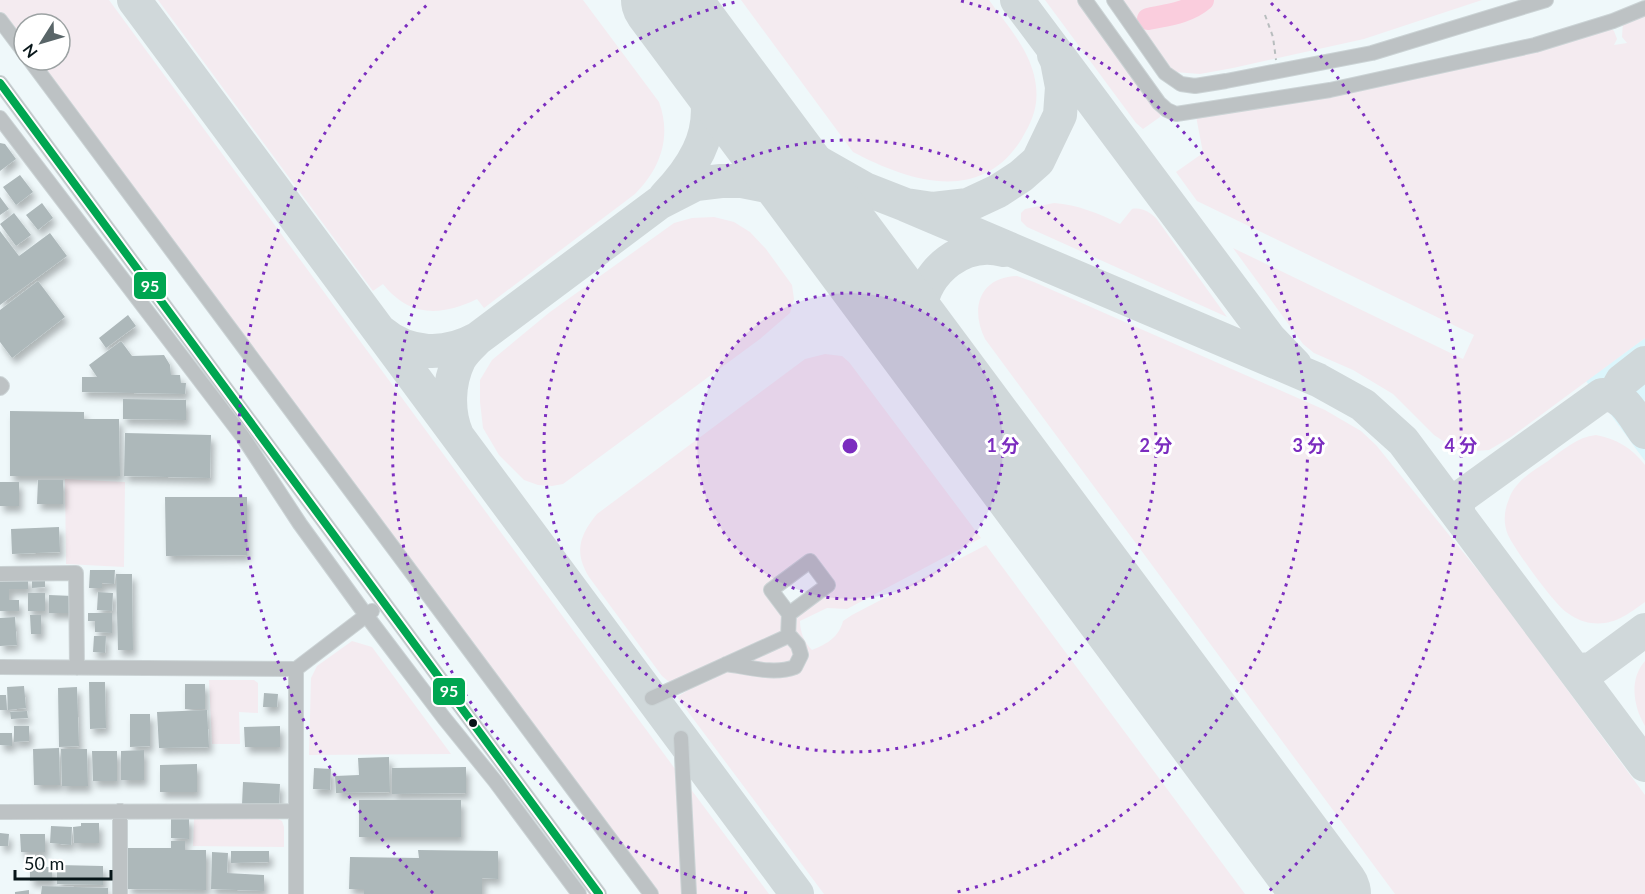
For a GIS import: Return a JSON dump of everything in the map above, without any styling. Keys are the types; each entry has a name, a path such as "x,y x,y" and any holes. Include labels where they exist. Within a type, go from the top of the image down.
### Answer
{"street":[{"path":"1085,0 1159,103 1176,114 1330,90 1535,45 1613,21 1645,8"},
{"path":"1114,0 1165,73 1181,84 1195,86 1372,53 1546,0"},
{"path":"0,20 12,36"},
{"path":"39,72 651,894"},
{"path":"0,83 599,894"},
{"path":"0,108 12,99"},
{"path":"0,118 243,437 300,524 366,615 495,781 579,894"},
{"path":"0,574 76,573 77,668"},
{"path":"0,667 296,669 384,603"},
{"path":"788,637 789,615"},
{"path":"651,698 726,664 788,637 791,637 798,645 801,655 795,667 777,671 726,664"},
{"path":"296,669 296,894"},
{"path":"681,738 689,894"},
{"path":"0,812 296,811"},
{"path":"120,812 120,894"}],"path":[{"path":"1265,15 1273,37 1278,71"}],"shaded area":[{"path":"0,0 109,0 681,777 684,894 654,894 43,72 72,72 72,12 12,12 12,30 0,14"},
{"path":"158,0 583,0 659,102 664,128 661,152 651,174 635,194 484,308 477,299 464,305 439,311 415,308 393,295 383,284 373,291"},
{"path":"741,0 989,0 1015,35 1031,64 1036,101 1030,124 1021,140 1004,160 985,173 964,180 942,181 897,172 853,152"},
{"path":"1045,0 1078,0 1161,111 1160,117 1143,129 1136,123"},
{"path":"1122,0 1482,0 1364,39 1200,74 1174,72"},
{"path":"1645,11 1645,338 1511,437 1489,450 1460,452 1434,435 1393,394 1353,370 1314,353 1303,344 1233,248 1463,359 1474,335 1197,201 1176,172 1203,153 1196,116 1609,27 1614,31 1617,39 1614,45 1627,43 1622,37 1623,21"},
{"path":"1054,203 1088,210 1120,224 1132,209 1142,209 1151,214 1227,317 1027,227 1021,221 1021,213 1025,209"},
{"path":"714,217 734,222 750,232 766,249 792,285 794,299 790,313 760,339 563,484 538,485 524,480 499,455 483,428 480,380 492,360 550,312 674,223 692,218"},
{"path":"1017,276 1325,410 1361,431 1376,445 1493,589 1645,795 1645,894 1395,894 985,339 978,317 981,297 986,288 994,282"},
{"path":"1645,338 1645,461 1586,381"},
{"path":"825,354 842,356 849,362 981,538 847,609 827,608 800,621 803,637 809,647 812,650 832,639 839,631 843,621 852,615 986,545 1245,894 824,894 677,697 724,668 793,671 799,613 836,586 813,555 765,590 784,616 782,631 777,636 673,681 668,681 589,577 580,552 586,530 597,514 805,359"},
{"path":"1596,435 1624,445 1645,465 1645,602 1633,611 1607,623 1578,619 1560,606 1518,552 1508,535 1505,521 1507,503 1520,482 1570,445 1583,438"},
{"path":"65,479 125,482 124,567 66,564"},
{"path":"352,641 372,647 451,754 309,755 311,678 317,666"},
{"path":"785,642 793,647 796,655 791,665 743,662"},
{"path":"1645,661 1645,726 1634,693 1637,676"},
{"path":"209,680 254,680 258,683 258,713 239,712 240,744 212,744"},
{"path":"687,784 769,894 694,894"},
{"path":"194,818 276,818 282,821 284,827 284,847 193,846"}],"building":[{"path":"0,143 5,144 16,159 0,171"},
{"path":"20,175 33,192 16,205 3,187"},
{"path":"0,197 9,209 0,215"},
{"path":"42,203 53,218 38,230 26,215"},
{"path":"14,213 31,235 16,246 0,224"},
{"path":"0,231 19,256 50,233 67,256 0,305"},
{"path":"38,281 65,317 12,358 0,342 0,310"},
{"path":"128,315 136,326 106,348 99,338"},
{"path":"121,341 132,356 164,355 170,365 171,375 180,375 181,383 186,383 185,394 82,392 82,377 97,377 89,365"},
{"path":"123,399 186,400 186,420 123,419"},
{"path":"10,411 84,412 84,419 119,419 120,476 10,476"},
{"path":"125,433 211,435 210,478 124,476"},
{"path":"38,480 63,480 63,504 37,504"},
{"path":"0,482 19,482 19,506 0,506"},
{"path":"165,497 247,497 247,555 166,556"},
{"path":"59,527 60,552 12,554 11,529"},
{"path":"90,570 115,570 114,584 102,583 102,588 89,588"},
{"path":"116,574 132,574 133,650 118,650"},
{"path":"0,578 28,578 28,589 9,589 9,600 19,600 19,611 0,611"},
{"path":"32,580 45,580 45,587 32,588"},
{"path":"98,592 113,593 112,611 97,610"},
{"path":"28,593 45,593 45,611 28,611"},
{"path":"49,595 73,596 73,613 49,613"},
{"path":"88,613 112,613 112,633 95,632 95,621 88,621"},
{"path":"30,615 41,615 41,634 31,634"},
{"path":"15,617 17,645 0,646 0,618"},
{"path":"94,636 106,636 105,653 93,652"},
{"path":"89,682 105,682 106,728 90,729"},
{"path":"185,684 205,684 205,709 185,709"},
{"path":"24,686 26,708 8,710 7,687"},
{"path":"77,687 79,746 59,747 58,688"},
{"path":"264,693 278,694 277,707 263,707"},
{"path":"0,695 6,695 7,710 0,710"},
{"path":"207,710 209,747 159,748 157,712"},
{"path":"27,711 28,718 11,719 10,712"},
{"path":"130,714 150,714 150,746 130,747"},
{"path":"14,726 29,726 29,741 14,742"},
{"path":"280,726 280,747 245,747 244,727"},
{"path":"0,733 12,733 12,746 0,745"},
{"path":"59,748 60,785 34,785 33,749"},
{"path":"61,749 87,749 88,786 62,786"},
{"path":"144,750 144,780 121,780 121,751"},
{"path":"92,751 117,751 117,781 93,781"},
{"path":"389,757 390,792 336,793 335,776 359,775 358,758"},
{"path":"197,764 197,792 160,792 160,765"},
{"path":"466,767 466,793 392,794 392,768"},
{"path":"314,768 331,769 330,790 313,789"},
{"path":"243,782 280,784 279,807 242,805"},
{"path":"359,800 461,800 461,837 359,837"},
{"path":"171,818 189,818 189,839 171,838"},
{"path":"81,823 99,823 99,843 74,843 73,827 81,826"},
{"path":"51,826 72,827 71,845 50,843"},
{"path":"0,833 9,834 8,846 0,846"},
{"path":"20,834 45,834 45,852 21,852"},
{"path":"171,841 185,841 185,850 206,850 206,890 128,889 128,848 171,848"},
{"path":"418,850 498,851 498,879 482,878 482,894 364,894 364,889 349,889 350,857 419,858"},
{"path":"231,851 269,851 269,862 231,863"},
{"path":"212,852 228,853 227,873 264,875 264,891 211,889"},
{"path":"30,864 44,864 44,867 52,867 52,881 30,881"},
{"path":"57,865 103,866 103,885 57,884"},
{"path":"42,886 108,888 108,894 41,894"},
{"path":"29,890 29,894 15,894 15,892"}],"waterway":[{"path":"1148,19 1184,11 1203,0"}],"taxiway":[{"path":"134,0 797,894"},
{"path":"1017,0 1269,338 1295,365"},
{"path":"665,197 685,173 698,151 706,130 708,109 705,87 698,65 675,15"},
{"path":"740,103 784,143 865,189 906,205 933,209 968,205 998,191 1038,161 1060,115 1062,87 1054,55"},
{"path":"381,332 403,346 428,351 440,351 465,345 477,339 659,203 696,184 742,181 777,188 815,215 842,239"},
{"path":"906,205 1318,380 1363,405 1403,441 1645,765"},
{"path":"939,370 919,331 920,310 929,283 948,261 961,254 974,249 1004,250"},
{"path":"457,435 450,407 453,378 461,357 477,339"},
{"path":"1620,398 1618,388 1622,381 1645,363"},
{"path":"1458,514 1458,501 1462,496 1602,395 1616,397 1622,401 1645,432"},
{"path":"1572,667 1580,670 1592,669 1645,630"}],"runway":[{"path":"664,0 1328,894"}],"transit line":[{"name":"95","path":"0,83 599,894"}]}
